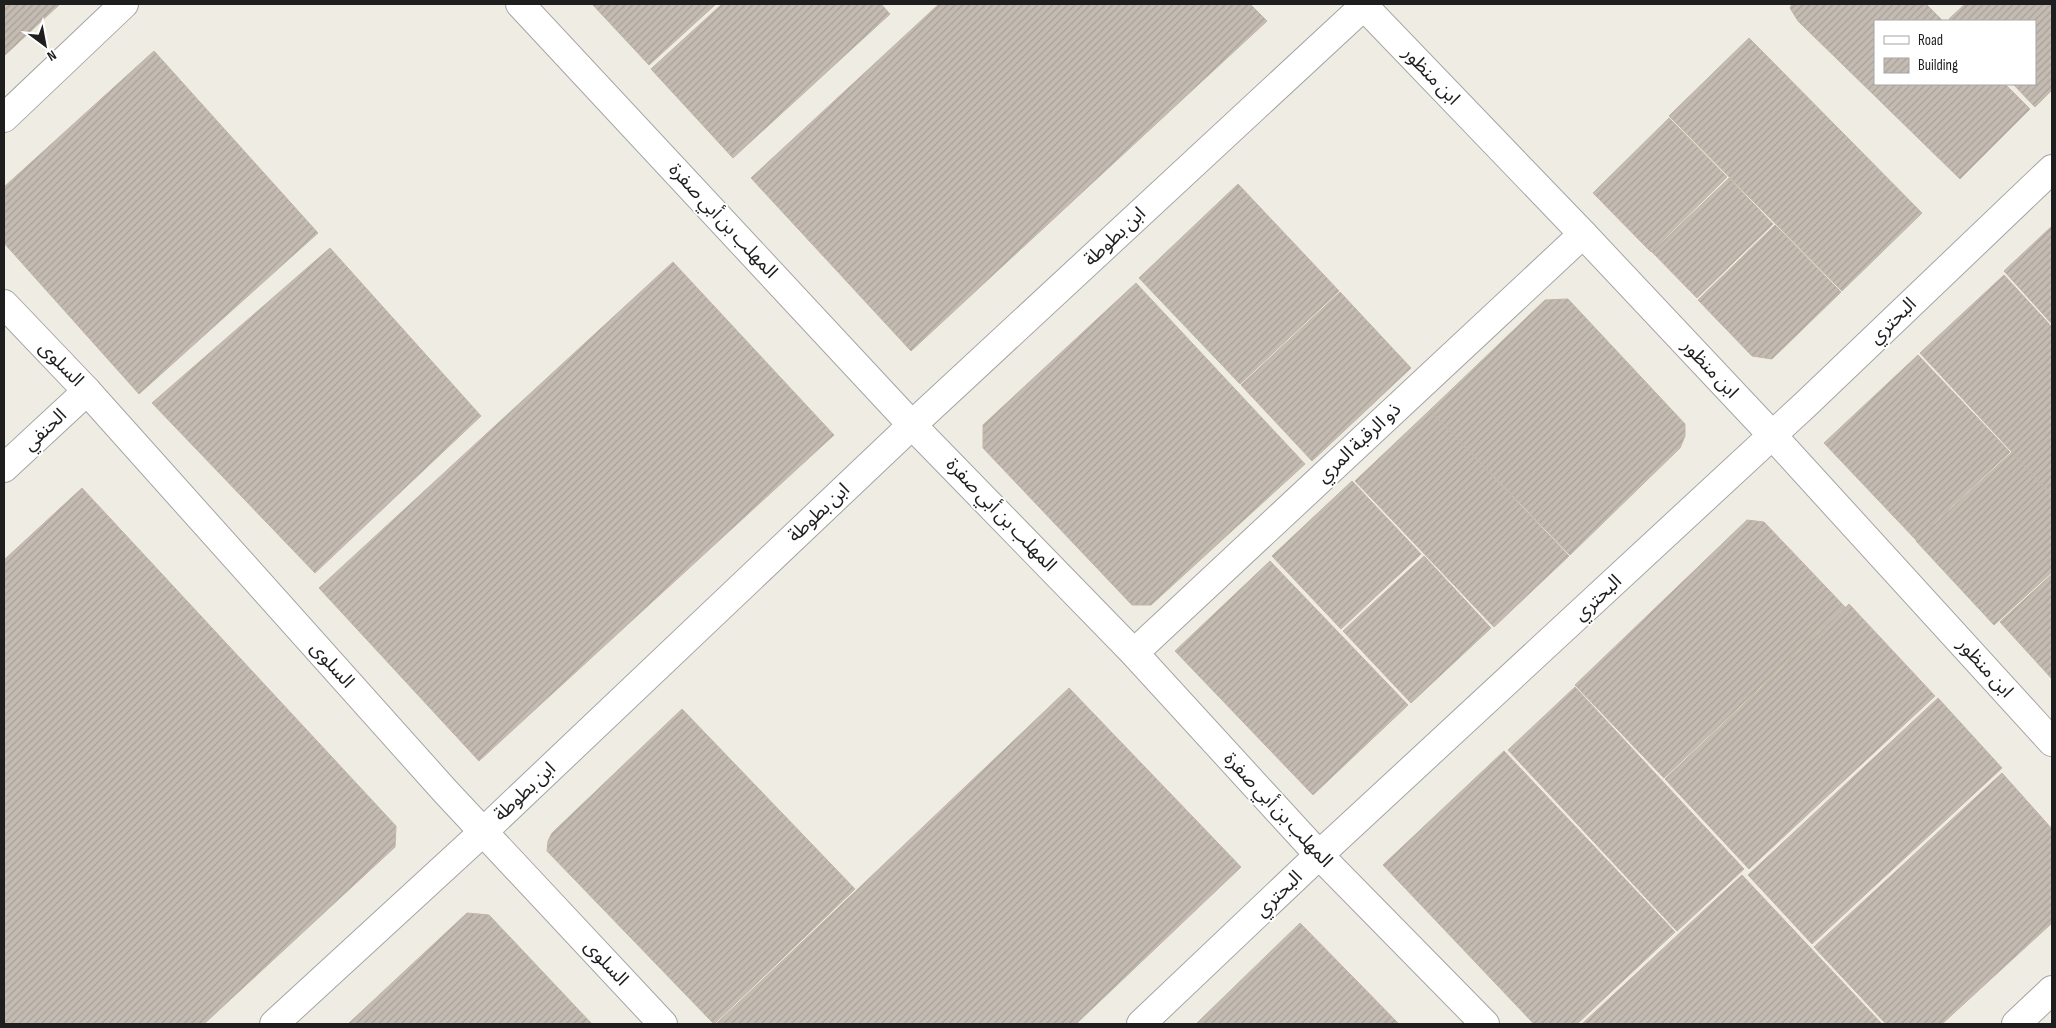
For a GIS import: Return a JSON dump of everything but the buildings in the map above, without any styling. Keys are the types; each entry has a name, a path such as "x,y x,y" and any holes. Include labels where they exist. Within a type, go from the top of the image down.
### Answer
{"street":[{"path":"4,118 124,4"},
{"name":"المهلب بن أبي صفرة","path":"520,4 912,425 1134,653 1319,855 1485,1024"},
{"name":"ابن بطوطة","path":"274,1024 483,832 912,425 1364,4"},
{"name":"ابن منظور","path":"1364,4 1772,435 2052,742"},
{"name":"البحتري","path":"1141,1024 1319,855 1772,435 2052,169"},
{"name":"ذو الرقبة المري","path":"1134,653 1583,234"},
{"name":"السلوى","path":"4,304 87,391 445,791 663,1024"},
{"name":"الحنفي","path":"4,468 87,391"},
{"path":"2016,1024 2052,990"}]}
